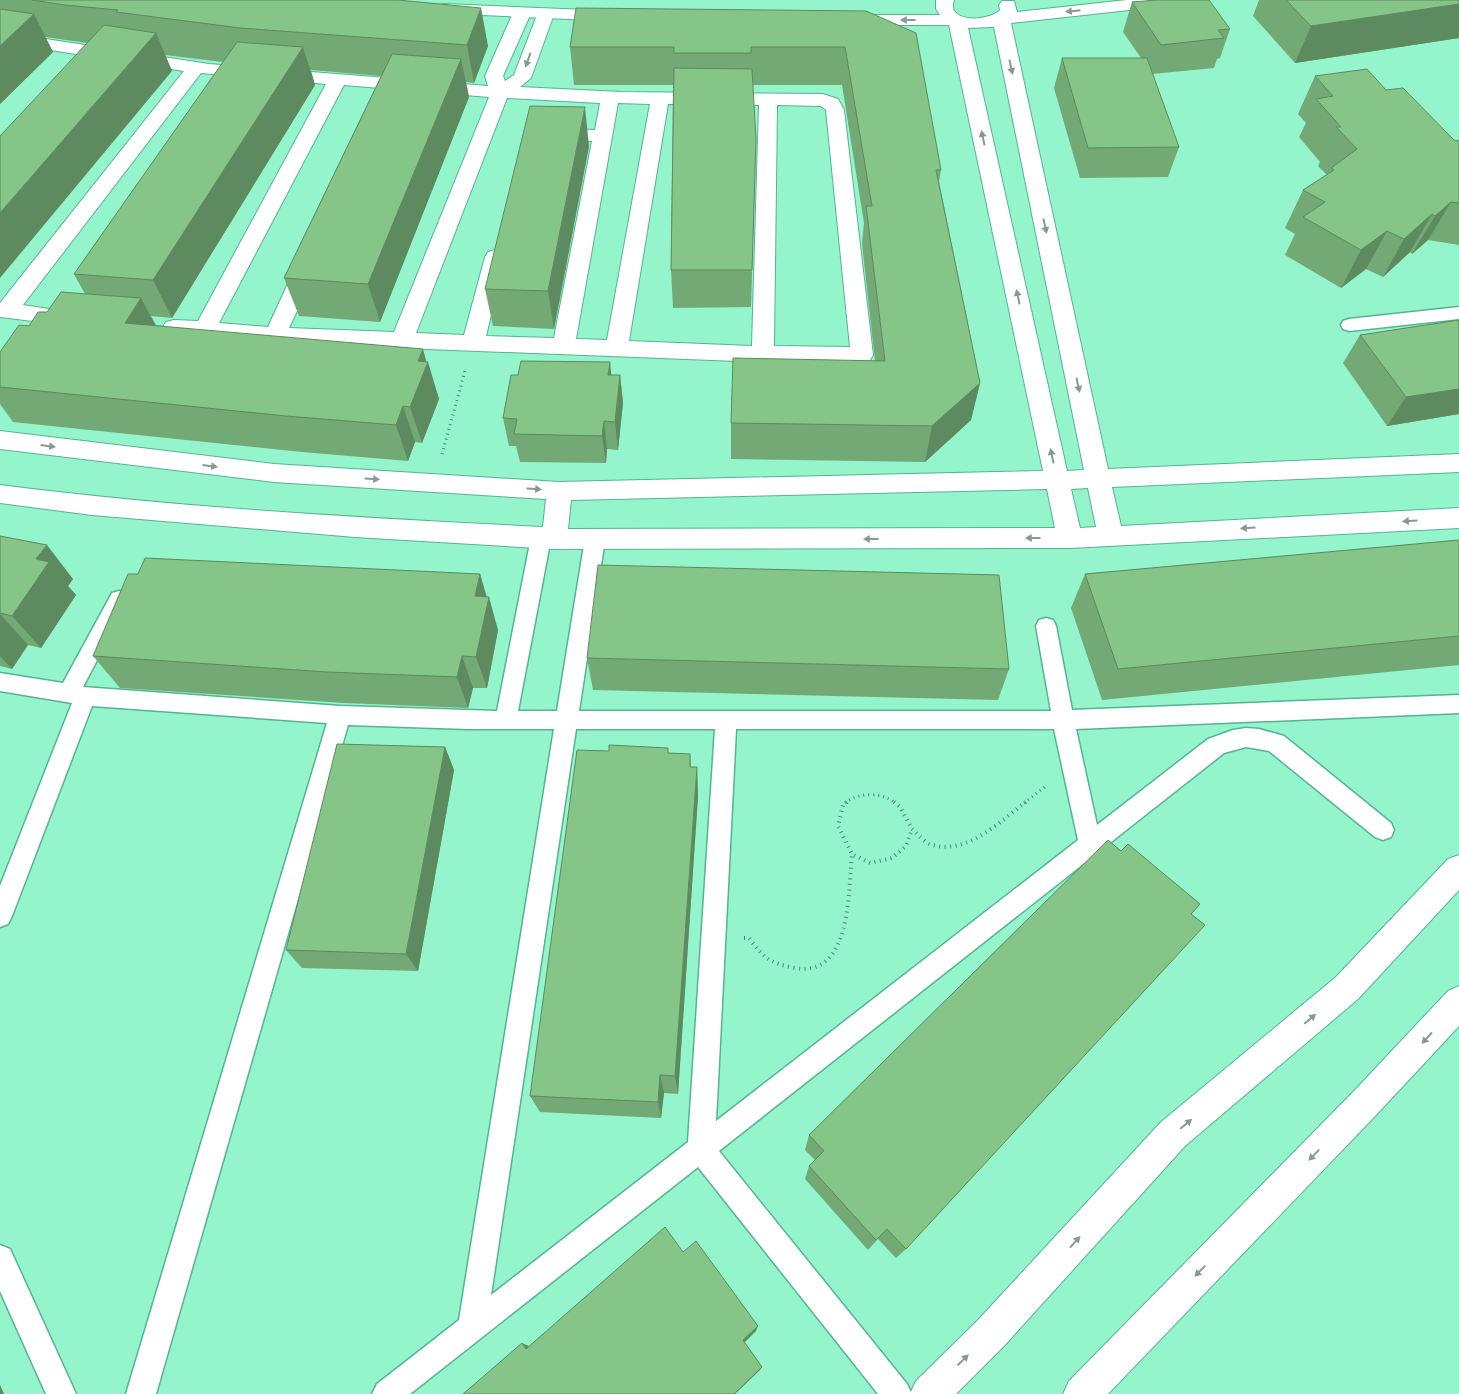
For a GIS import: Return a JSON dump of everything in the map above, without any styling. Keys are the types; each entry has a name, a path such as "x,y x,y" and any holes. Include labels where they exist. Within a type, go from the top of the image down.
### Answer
{"street":[{"path":"945,0 943,4 945,10 957,20 1070,538"},
{"path":"828,20 957,20 985,24 1003,10 1174,0"},
{"path":"426,8 631,16"},
{"path":"1003,10 1110,535"},
{"path":"500,92 494,76 522,13"},
{"path":"402,340 500,92 522,78 546,14"},
{"path":"0,37 77,58 114,55 196,67 238,80 338,79 389,93 500,92 610,97 822,100 832,103 835,110 862,355 763,354 563,347 275,335 157,326"},
{"path":"102,69 114,55"},
{"path":"3,310 196,67"},
{"path":"204,330 338,79"},
{"path":"563,347 610,97"},
{"path":"617,349 660,98"},
{"path":"763,354 768,100"},
{"path":"536,134 603,136"},
{"path":"473,342 500,238"},
{"path":"275,335 317,245"},
{"path":"3,310 83,314"},
{"path":"0,440 274,473 559,491 1098,479 1459,463"},
{"path":"548,539 559,491"},
{"path":"0,494 92,506 355,527 548,539 1070,538 1459,518"},
{"path":"928,1394 992,1333 1173,1134 1347,988 1459,869"},
{"path":"1082,1394 1135,1337 1413,1053 1459,1002"}],"lane":[{"path":"1349,325 1459,313"},
{"path":"506,720 548,539"},
{"path":"472,1327 595,539"},
{"path":"0,916 77,695 118,599"},
{"path":"1046,626 1063,720 1090,844"},
{"path":"0,682 77,695 340,715 506,720 1063,720 1459,704"},
{"path":"141,1394 340,715"},
{"path":"726,720 701,1149 898,1394"},
{"path":"387,1394 1216,746 1236,737 1258,738 1276,743 1383,830"},
{"path":"0,1260 62,1394"}],"path":[{"path":"434,483 473,342"},
{"path":"713,937 749,938 764,958 778,966 806,970 825,963 838,949 844,926 852,854 838,826 843,805 852,797 889,796 900,808 912,828 929,844 952,848 980,837 1073,766"},
{"path":"852,854 870,863 892,858 906,846 912,828"}],"building":[{"path":"32,0 398,0 481,8 467,45 240,28 116,12 118,10"},
{"path":"1209,0 1230,29 1218,30 1224,38 1161,45 1132,2"},
{"path":"1286,0 1459,0 1459,4 1311,26"},
{"path":"576,8 866,11 916,33 941,170 936,170 980,383 932,426 731,423 733,358 885,361 866,206 872,206 845,47 751,47 751,53 674,53 674,47 570,47"},
{"path":"0,9 34,14 0,46"},
{"path":"104,25 156,33 0,213 0,136"},
{"path":"237,42 303,47 153,280 74,274"},
{"path":"392,54 461,59 368,284 284,278"},
{"path":"1062,58 1147,58 1179,147 1088,148"},
{"path":"674,68 752,69 756,139 752,270 671,270"},
{"path":"1367,69 1386,90 1403,88 1454,140 1459,141 1459,203 1451,202 1435,216 1432,214 1404,239 1387,231 1361,250 1303,217 1325,202 1303,190 1334,170 1331,168 1357,149 1336,127 1341,127 1316,99 1333,96 1315,76"},
{"path":"530,106 585,107 548,291 485,289"},
{"path":"61,292 141,298 125,323 423,349 418,361 428,362 410,407 403,406 396,425 286,416 0,387 0,352 19,325 29,326 38,312 47,312"},
{"path":"1459,320 1459,389 1406,397 1360,335"},
{"path":"521,361 610,362 608,375 620,375 615,422 604,421 602,436 514,434 517,419 503,418 511,375 518,375"},
{"path":"0,536 47,545 36,559 49,562 12,616 0,613"},
{"path":"1459,540 1459,636 1118,669 1085,574"},
{"path":"145,558 480,574 475,596 489,597 476,657 462,656 457,677 327,672 93,656 128,574 138,574"},
{"path":"598,565 999,575 1009,669 587,658"},
{"path":"337,744 445,747 406,954 286,950"},
{"path":"609,745 668,748 668,753 690,754 690,767 697,767 675,1076 660,1075 658,1102 530,1096 577,750 609,751"},
{"path":"1108,840 1121,851 1128,844 1200,904 1191,914 1205,925 906,1249 887,1229 876,1240 809,1166 824,1151 809,1135"},
{"path":"665,1227 683,1252 696,1241 758,1326 743,1340 762,1367 734,1394 463,1394 522,1343 526,1349"}]}
